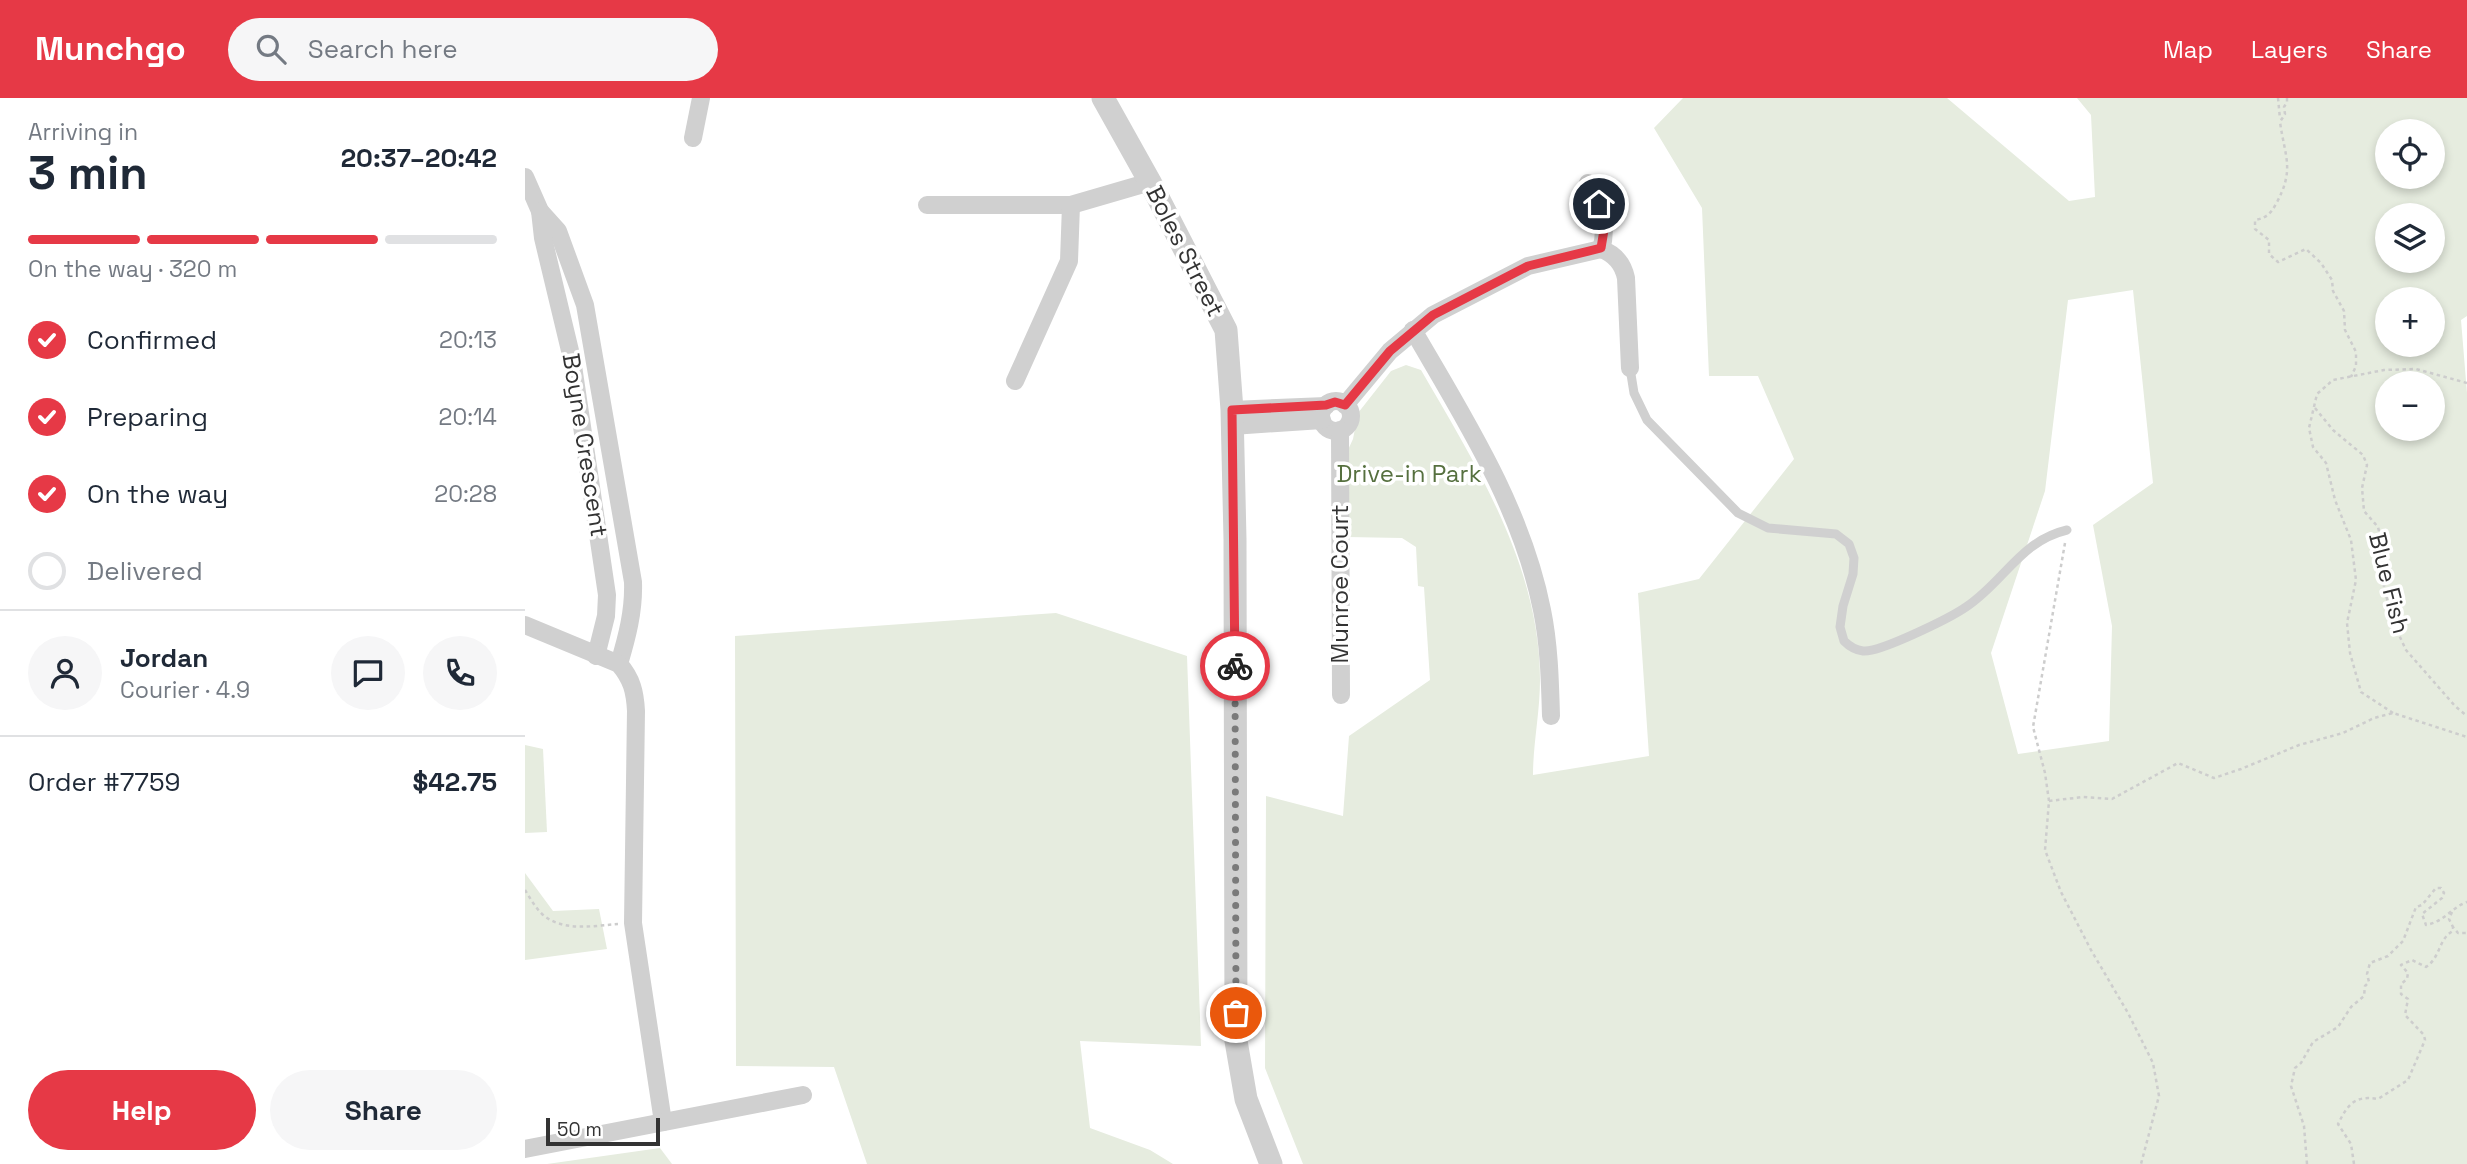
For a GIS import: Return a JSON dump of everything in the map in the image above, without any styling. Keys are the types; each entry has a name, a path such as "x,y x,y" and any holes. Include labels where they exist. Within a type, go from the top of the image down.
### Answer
{"street":[{"path":"693,138 701,98"},
{"name":"Boles Street","path":"1103,98 1150,182 1226,330 1232,418 1235,539 1236,1041 1246,1099 1271,1164"},
{"name":"Boyne Crescent","path":"525,177 540,211 543,238 572,359 607,595 606,617 596,656"},
{"path":"926,205 1071,205 1150,182"},
{"path":"1588,183 1599,204 1602,218 1604,240 1601,248"},
{"path":"1015,381 1069,261 1071,205"},
{"name":"Boyne Crescent","path":"540,211 558,231 585,305 593,348 633,583 634,603 630,627 619,664"},
{"path":"1345,405 1371,371 1413,330 1433,315 1528,266 1601,248 1617,258 1624,270 1630,368"},
{"path":"1413,330 1501,488 1524,545 1542,609 1551,716"},
{"path":"1232,418 1324,413 1335,402 1345,405 1350,419 1340,430 1328,429 1324,413"},
{"name":"Munroe Court","path":"1340,430 1341,695"},
{"path":"525,625 619,664 628,675 634,691 633,923 663,1122"},
{"path":"525,1149 803,1095"}],"lane":[{"path":"1630,368 1634,393 1647,420 1738,513 1768,528 1827,533 1843,538 1849,544 1854,558 1853,574 1840,627 1844,641 1854,649 1864,652 1881,648 1966,608 2035,542 2067,530"}],"path":[{"path":"2278,98 2287,158 2286,187 2271,214 2255,220 2255,229 2269,240 2269,254 2278,262 2306,249 2321,263 2332,280 2333,291 2344,311 2345,330 2356,352 2356,366 2351,377"},
{"path":"2280,122 2285,114 2287,98"},
{"path":"2467,383 2416,369 2384,370 2333,380 2317,394 2309,428 2313,447 2326,463 2335,499 2351,540 2356,580 2347,623 2350,653 2361,692 2393,713 2467,737"},
{"name":"Blue Fish","path":"2315,408 2333,430 2363,455 2367,465 2362,488 2364,511 2378,527 2383,549 2385,587 2393,622 2406,650 2467,716"},
{"path":"2067,530 2033,727 2049,801 2045,850 2061,892 2153,1063 2159,1096 2141,1164"},
{"path":"2049,801 2083,797 2112,799 2178,763 2214,778 2298,745 2343,733 2374,718 2393,713"},
{"path":"2307,1164 2304,1126 2291,1089 2295,1068 2313,1042 2338,1027 2351,1007 2364,996 2365,986 2369,982 2367,974 2370,963 2388,956 2403,941 2416,907 2422,905 2436,888 2441,888 2444,893 2442,898 2422,914 2426,925 2434,924 2458,905 2467,902"},
{"path":"525,890 540,912 554,923 580,927 633,923"},
{"path":"2452,912 2449,919 2453,927 2458,933 2467,933"},
{"path":"2354,1164 2351,1144 2338,1124 2341,1117 2350,1103 2364,1097 2378,1099 2408,1080 2425,1040 2424,1035 2405,1015 2408,999 2401,994 2401,984 2407,979 2407,973 2401,965 2412,960 2419,961 2426,967 2430,965 2437,958 2444,938 2453,931 2453,927"}],"green space":[{"name":"Drive-in Park","path":"1683,98 1947,98 2069,201 2095,197 2091,115 2077,98 2467,98 2467,316 2461,320 2467,393 2467,1164 1303,1164 1265,1068 1266,796 1343,816 1349,736 1430,680 1424,587 1418,586 1416,547 1402,538 1347,537 1347,452 1353,439 1358,413 1391,371 1406,365 1421,370 1483,480 1517,557 1537,638 1540,692 1533,775 1649,756 1638,593 1699,579 1794,459 1758,376 1709,376 1702,208 1654,128","holes":["2133,290 2153,483 2093,525 2112,626 2109,741 2018,754 1991,653 2045,491 2068,300"]},
{"path":"1056,613 1187,656 1201,1046 1080,1041 1090,1128 1150,1150 1173,1164 867,1164 834,1067 736,1066 735,636"},
{"path":"525,745 543,749 547,832 525,833"},
{"path":"525,873 553,911 599,909 607,949 525,960"},
{"path":"660,1148 672,1164 547,1164"}],"way so far":[{"path":"1235,666 1236,1013"}],"route":[{"path":"1235,666 1232,410 1326,405 1335,402 1345,405 1390,351 1433,315 1528,266 1601,248 1604,230 1599,204"}]}
